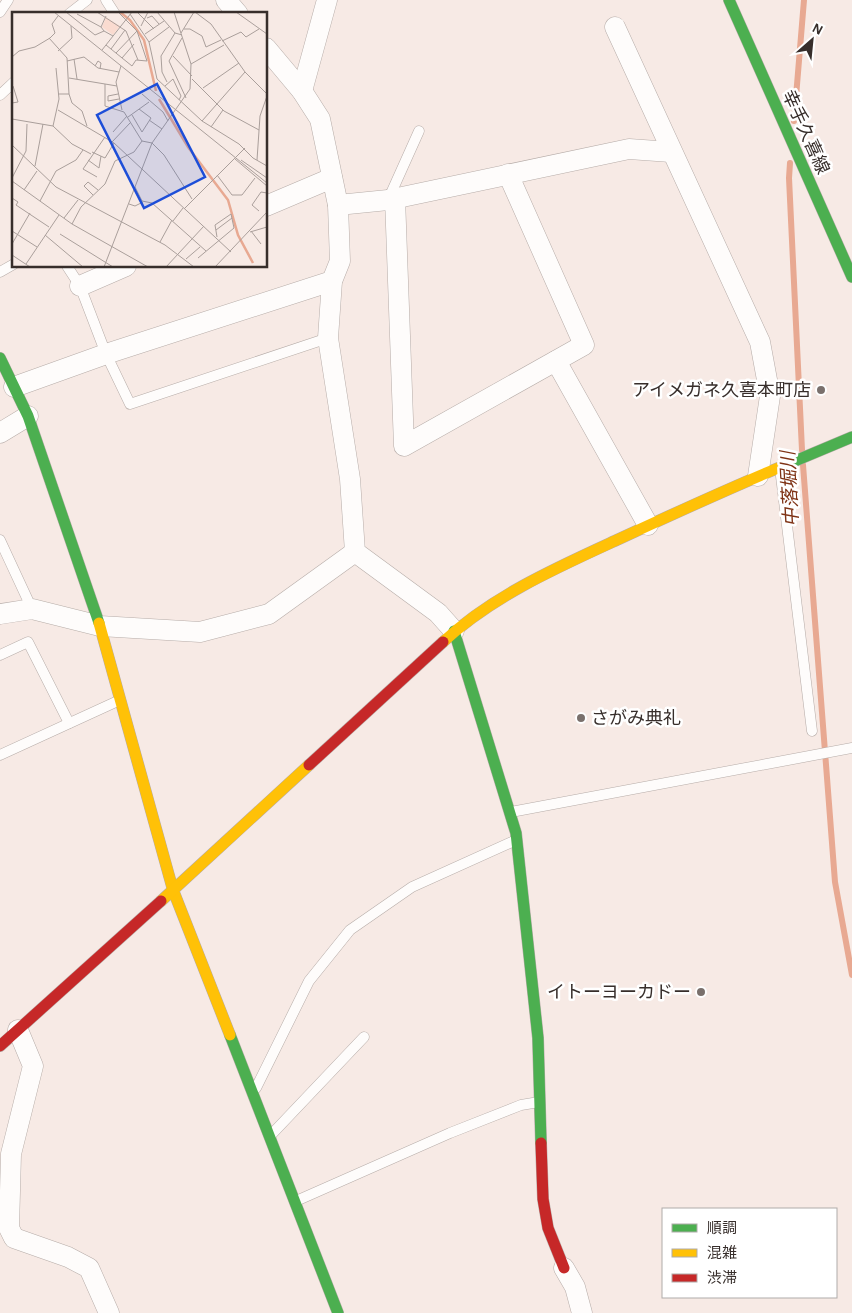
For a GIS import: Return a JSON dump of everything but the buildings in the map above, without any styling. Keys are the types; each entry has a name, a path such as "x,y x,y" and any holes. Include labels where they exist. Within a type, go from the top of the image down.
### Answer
{"street":[{"path":"226,0 236,12"},
{"path":"302,91 327,0"},
{"name":"幸手久喜線","path":"729,0 852,278"},
{"path":"615,27 760,342 770,396 758,476"},
{"path":"268,50 302,91 320,119 338,205 340,261 332,281 328,338 350,479 355,552 438,613 454,631 517,840 538,1038 543,1199 548,1228 564,1268 575,1287 582,1313"},
{"path":"338,205 391,199 629,148 671,152"},
{"path":"391,199 404,446 584,345 508,174"},
{"path":"268,205 332,178"},
{"path":"80,286 121,268"},
{"path":"14,387 106,354 332,281"},
{"path":"0,358 28,416 100,626 173,890 338,1313"},
{"path":"556,361 648,525"},
{"path":"0,433 28,416"},
{"path":"0,1046 173,890 454,631 554,569 758,476 852,437"},
{"path":"0,614 32,609 100,626 200,632 269,614 355,552"},
{"path":"18,1030 33,1066 5,1153 9,1228 7,1239 68,1258 89,1268 109,1313"}],"lane":[{"path":"0,12 8,0"},
{"path":"72,12 87,0"},
{"path":"106,0 114,12"},
{"path":"0,95 12,84"},
{"path":"391,199 419,131"},
{"path":"0,272 12,265"},
{"path":"68,268 80,286 106,354 130,404 328,338"},
{"path":"780,467 812,731"},
{"path":"0,540 32,609"},
{"path":"0,655 28,642 69,723"},
{"path":"0,755 121,700"},
{"path":"510,812 852,748"},
{"path":"253,1094 309,981 350,930 412,887 517,840"},
{"path":"269,1137 279,1129 364,1037"},
{"path":"295,1201 450,1133 521,1105 540,1102"}],"waterway":[{"name":"中落堀川","path":"794,121 804,0"},
{"name":"中落堀川","path":"790,163 789,178 802,450"},
{"name":"中落堀川","path":"803,465 835,882 852,975"}],"traffic: fast":[{"path":"729,0 852,277"},
{"path":"0,358 28,416 99,623"},
{"path":"783,466 852,437"},
{"path":"454,631 516,833 538,1038 541,1143"},
{"path":"230,1035 338,1313"}],"traffic: slow":[{"path":"443,642 483,610 549,572 680,511 783,466"},
{"path":"99,623 173,890 230,1035"},
{"path":"161,901 309,765"}],"traffic: jam":[{"path":"309,765 443,642"},
{"path":"0,1046 161,901"},
{"path":"541,1143 543,1199 548,1228 564,1268"}],"place":[{"name":"アイメガネ久喜本町店","path":"821,390"},
{"name":"さがみ典礼","path":"581,718"},
{"name":"イトーヨーカドー","path":"701,992"}]}
